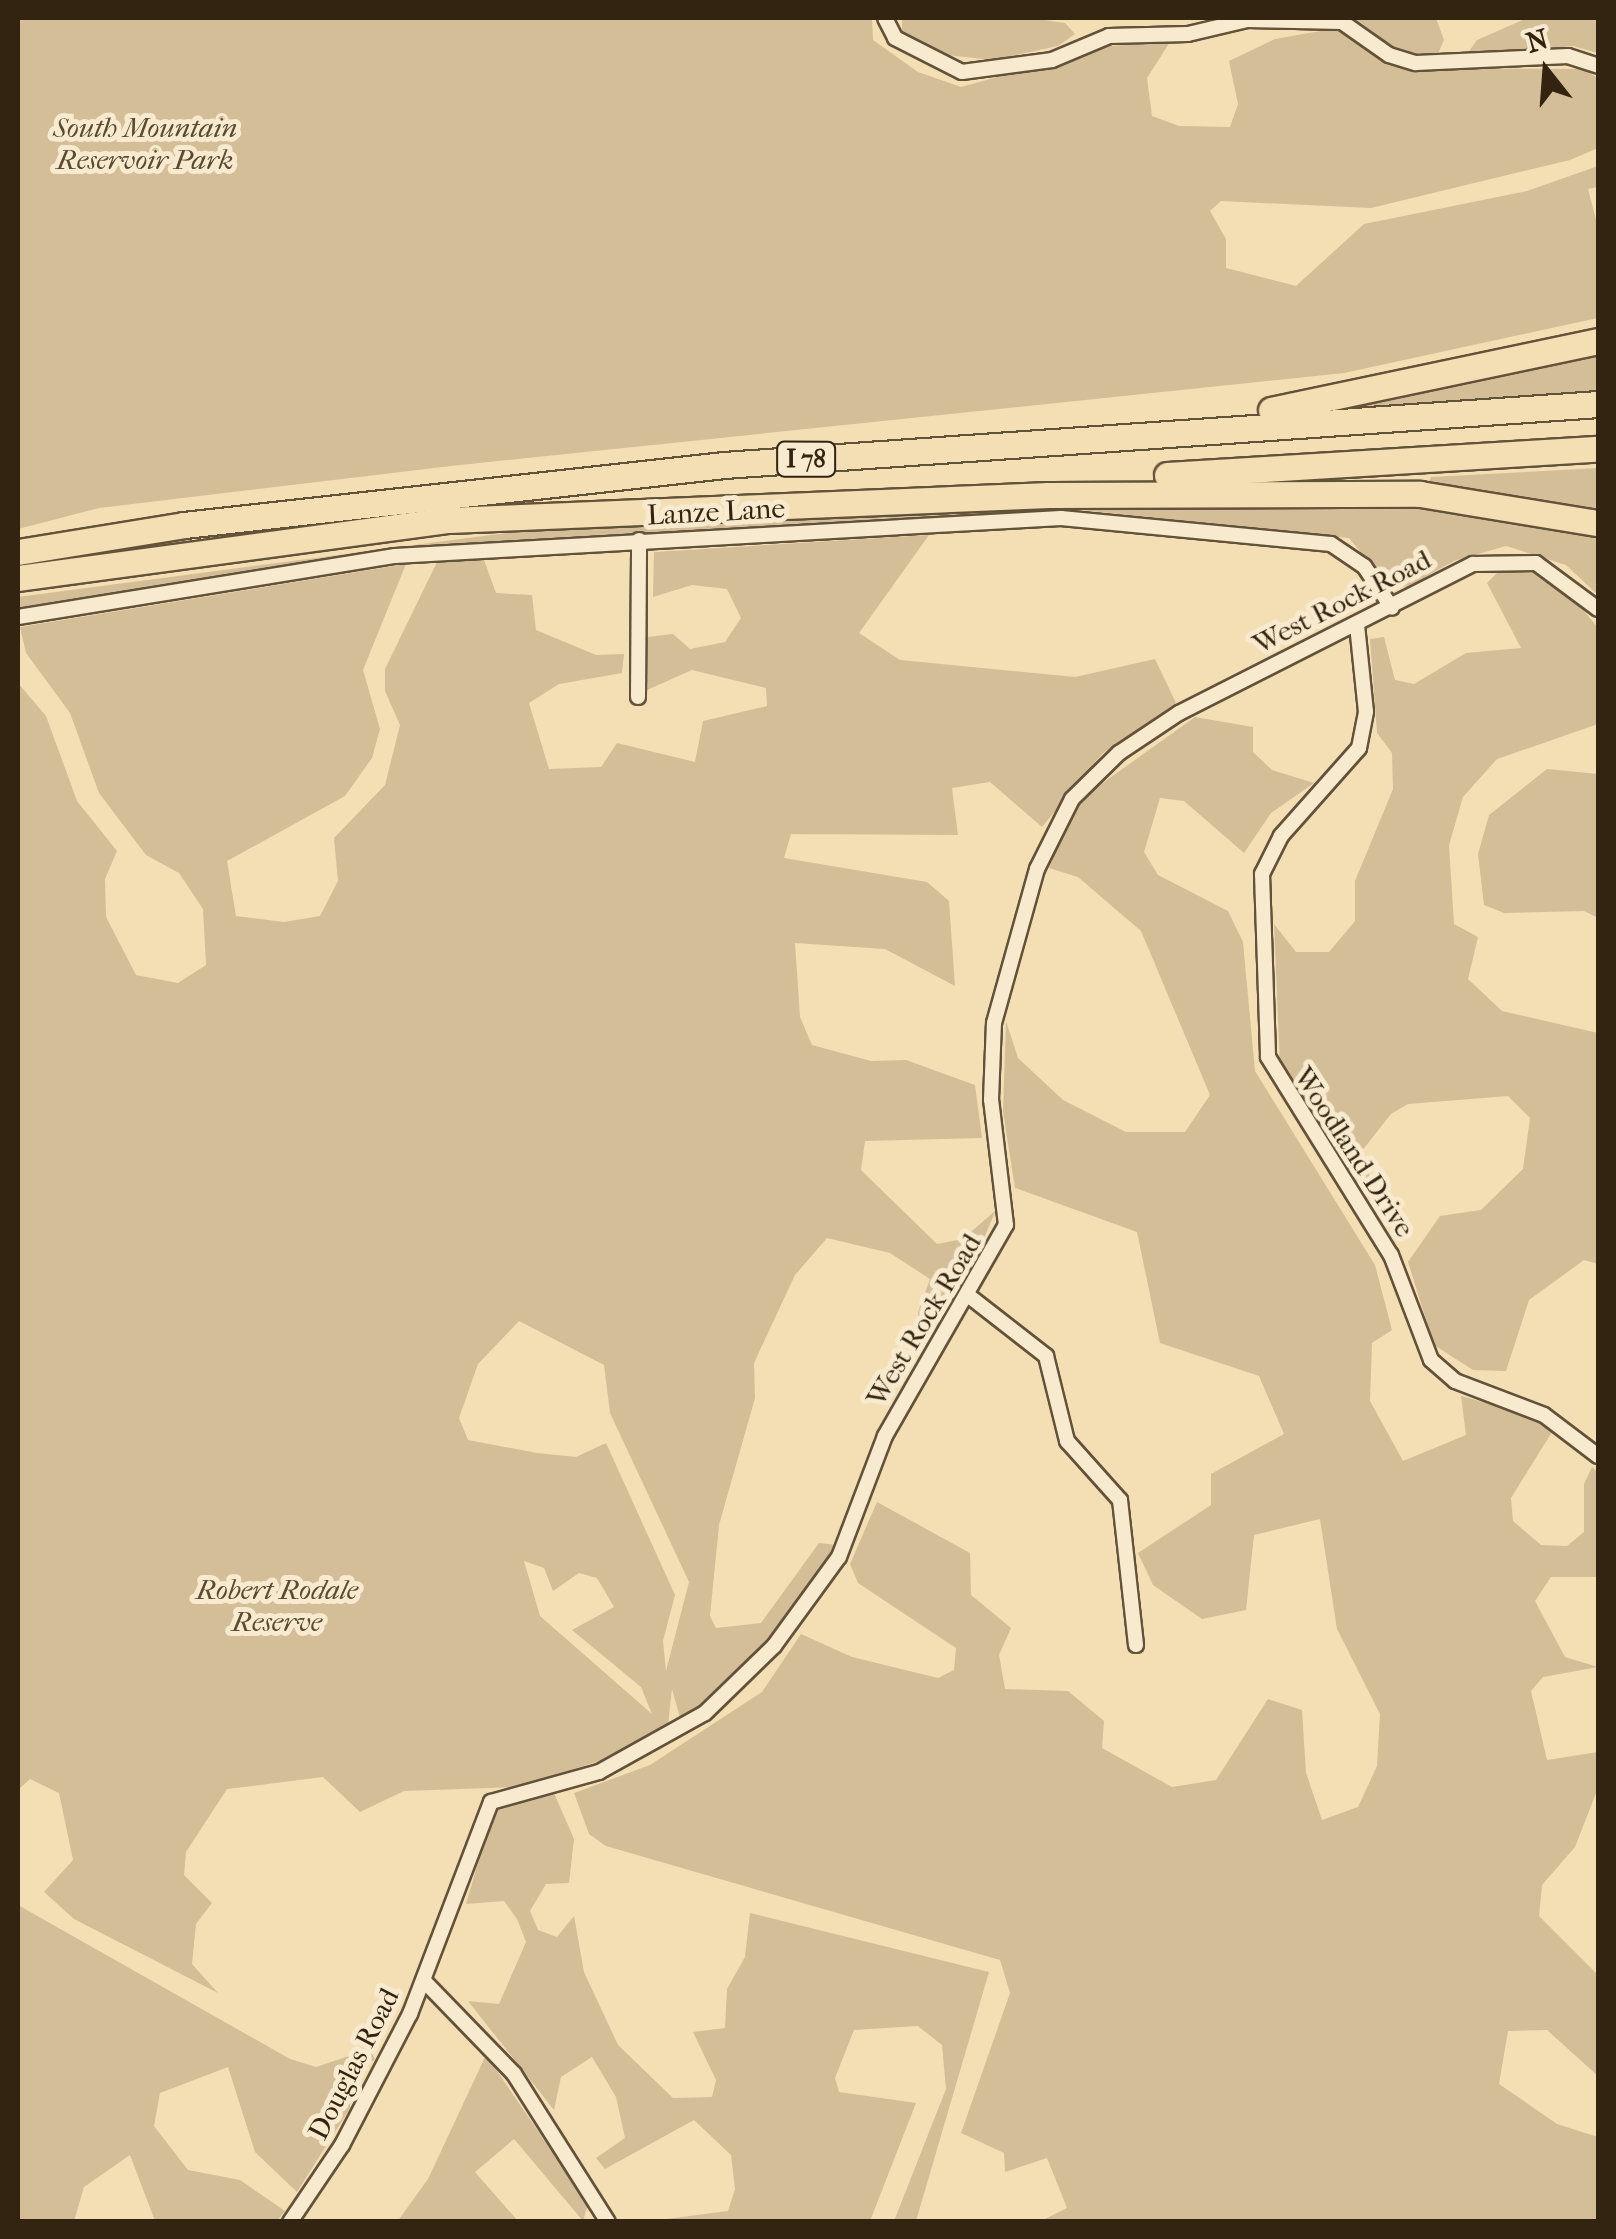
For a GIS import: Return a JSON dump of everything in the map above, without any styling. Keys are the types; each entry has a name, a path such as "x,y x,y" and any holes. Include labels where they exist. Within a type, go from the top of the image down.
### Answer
{"highway":[{"path":"724,465 1204,420 1598,341"},
{"name":"I 78","path":"18,552 203,522 724,465 1598,404"},
{"name":"I 78","path":"18,578 449,520 678,510 1598,449"},
{"path":"678,510 1197,490 1460,497 1598,523"}],"street":[{"path":"885,18 895,38 962,72 1052,60 1109,36 1188,34 1236,20 1331,21 1416,63 1568,56 1598,66"},
{"name":"Lanze Lane","path":"18,617 320,565 640,540 1143,520 1331,544 1364,566 1392,608"},
{"path":"638,697 640,540"},
{"name":"West Rock Road","path":"451,1922 490,1802 570,1782 654,1746 729,1694 792,1625 839,1557 885,1436 1001,1240 1008,1210 992,1100 994,1023 1056,824 1102,767 1158,726 1392,608 1458,570 1503,558 1552,570 1598,610"},
{"name":"Woodland Drive","path":"1357,624 1366,712 1359,748 1281,836 1262,874 1268,1057 1392,1255 1430,1360 1455,1381 1544,1415 1598,1456"},
{"path":"968,1296 1046,1356 1067,1441 1120,1500 1136,1645"},
{"name":"Douglas Road","path":"290,2222 342,2145 451,1922"},
{"path":"424,1982 514,2074 608,2222"}],"green space":[{"name":"South Mountain Reservoir Park","path":"18,18 872,18 873,40 918,72 961,87 1109,46 1170,42 1147,78 1152,116 1179,126 1230,127 1238,104 1229,61 1275,39 1337,28 1400,68 1583,69 1598,78 1598,148 1570,160 1371,208 1221,201 1210,211 1226,239 1226,268 1296,286 1364,224 1527,191 1598,166 1598,187 1588,189 1598,227 1598,318 1344,373 451,466 99,508 18,529"},
{"path":"902,18 1031,18 1065,23 1075,34 1058,46 993,60 946,55 902,35"},
{"path":"1354,18 1436,18 1444,40 1437,56 1404,54"},
{"path":"1527,18 1598,18 1598,53 1573,46 1465,57 1477,40"},
{"path":"1598,349 1598,397 1305,412"},
{"path":"1598,468 1598,514 1427,486 1431,477"},
{"path":"1133,500 1384,501 1598,531 1598,595 1566,565 1506,546 1454,561 1407,587 1388,585 1349,538 1080,510 444,546 18,613 18,597 530,530"},
{"name":"Robert Rodale Reserve","path":"929,535 859,633 900,660 1075,677 1155,659 1176,703 1102,754 1042,827 990,782 952,788 958,835 791,834 784,858 927,882 949,901 955,986 885,949 795,943 800,1017 812,1045 871,1061 906,1060 975,1085 982,1138 865,1141 861,1170 937,1244 963,1239 996,1210 970,1271 923,1339 918,1312 930,1279 890,1253 827,1238 795,1275 754,1363 755,1398 719,1525 710,1616 716,1628 761,1623 819,1543 837,1545 826,1570 722,1691 681,1721 672,1689 668,1725 605,1759 520,1787 404,1791 360,1812 323,1777 227,1789 186,1852 184,1875 212,1903 196,1924 192,1964 218,1993 74,1919 44,1892 73,1860 59,1793 30,1779 18,1790 18,683 46,716 77,801 117,851 105,879 106,917 136,975 178,983 206,965 203,909 179,873 146,855 99,793 70,713 26,653 20,627 406,564 363,670 380,729 372,758 345,796 227,861 236,916 284,922 320,916 338,881 334,838 385,785 400,725 385,691 385,669 437,562 484,560 496,593 532,595 536,630 596,655 624,654 622,673 559,684 529,703 549,769 601,767 617,743 695,762 703,721 767,706 766,688 692,670 647,690 647,637 673,634 690,649 725,642 741,618 727,589 692,585 653,597 654,552","holes":["519,1321 604,1365 610,1413 689,1582 666,1671 663,1641 675,1595 606,1443 576,1457 468,1440 459,1418 478,1364","524,1561 544,1568 553,1591 579,1573 597,1578 614,1607 572,1630 641,1687 652,1714 540,1616"]},
{"path":"1504,566 1535,572 1571,595 1598,628 1598,724 1497,759 1463,797 1449,845 1454,924 1478,937 1468,979 1502,1011 1598,1033 1598,1264 1584,1260 1529,1300 1506,1371 1473,1370 1434,1345 1408,1262 1440,1216 1481,1210 1523,1169 1530,1118 1508,1096 1408,1104 1391,1114 1361,1152 1384,1219 1280,1065 1274,924 1296,952 1329,952 1355,921 1355,881 1393,789 1392,753 1377,733 1370,639 1384,637 1395,680 1414,684 1466,653 1521,648 1487,583"},
{"path":"1195,717 1253,727 1253,752 1272,770 1314,783 1271,813 1244,853 1184,801 1160,798 1144,852 1158,875 1228,911 1243,942 1255,1071 1375,1265 1392,1330 1372,1343 1370,1401 1403,1461 1466,1435 1461,1396 1527,1414 1552,1432 1511,1498 1513,1521 1541,1545 1567,1546 1584,1532 1584,1484 1592,1467 1598,1472 1598,1577 1551,1577 1535,1601 1565,1657 1598,1667 1543,1677 1531,1691 1547,1760 1598,1752 1598,1788 1575,1847 1542,1885 1539,1916 1598,1975 1598,2076 1547,2030 1508,2031 1499,2084 1557,2124 1598,2137 1598,2221 1041,2221 1067,2208 1047,2158 1005,2172 1004,2153 961,2133 1010,1993 1000,1960 606,1846 589,1834 574,1793 650,1765 762,1692 801,1634 852,1657 938,1678 954,1670 956,1648 858,1583 850,1564 877,1502 970,1553 971,1595 1011,1628 999,1655 1005,1689 1068,1691 1104,1721 1102,1748 1172,1787 1216,1780 1268,1699 1302,1710 1306,1773 1322,1820 1358,1807 1377,1766 1380,1714 1337,1629 1320,1519 1254,1535 1246,1610 1202,1619 1153,1585 1138,1553 1211,1505 1211,1474 1284,1434 1259,1376 1160,1343 1137,1232 1015,1188 1003,1112 1006,1021 1018,1058 1063,1100 1126,1132 1185,1132 1210,1095 1141,931 1078,877 1049,868 1079,800"},
{"path":"1547,769 1598,774 1598,918 1584,911 1504,913 1484,905 1478,854 1489,815"},
{"path":"554,1793 574,1839 569,1883 546,1884 530,1911 538,1930 557,1937 574,1916 584,1972 618,2045 673,2098 712,2097 716,2080 693,2032 725,2028 727,1989 745,1957 750,1913 989,1972 916,2221 894,2221 946,2089 942,2045 918,2026 854,2030 835,2078 839,2092 916,2103 870,2221 651,2221 728,2211 735,2189 731,2155 694,2120 605,2169 596,2158 625,2138 616,2097 592,2057 561,2077 554,2110 468,2001 499,2004 526,1942 517,1919 504,1901 466,1904 494,1808"},
{"path":"18,1905 290,2059 316,2067 370,2049 375,2060 350,2067 350,2108 297,2192 255,2152 228,2067 160,2093 154,2126 188,2170 240,2180 285,2211 277,2221 155,2221 130,2155 84,2187 74,2221 18,2221"},
{"path":"486,2055 588,2204 583,2221 514,2139 475,2172 518,2221 397,2222 428,2179"}]}
